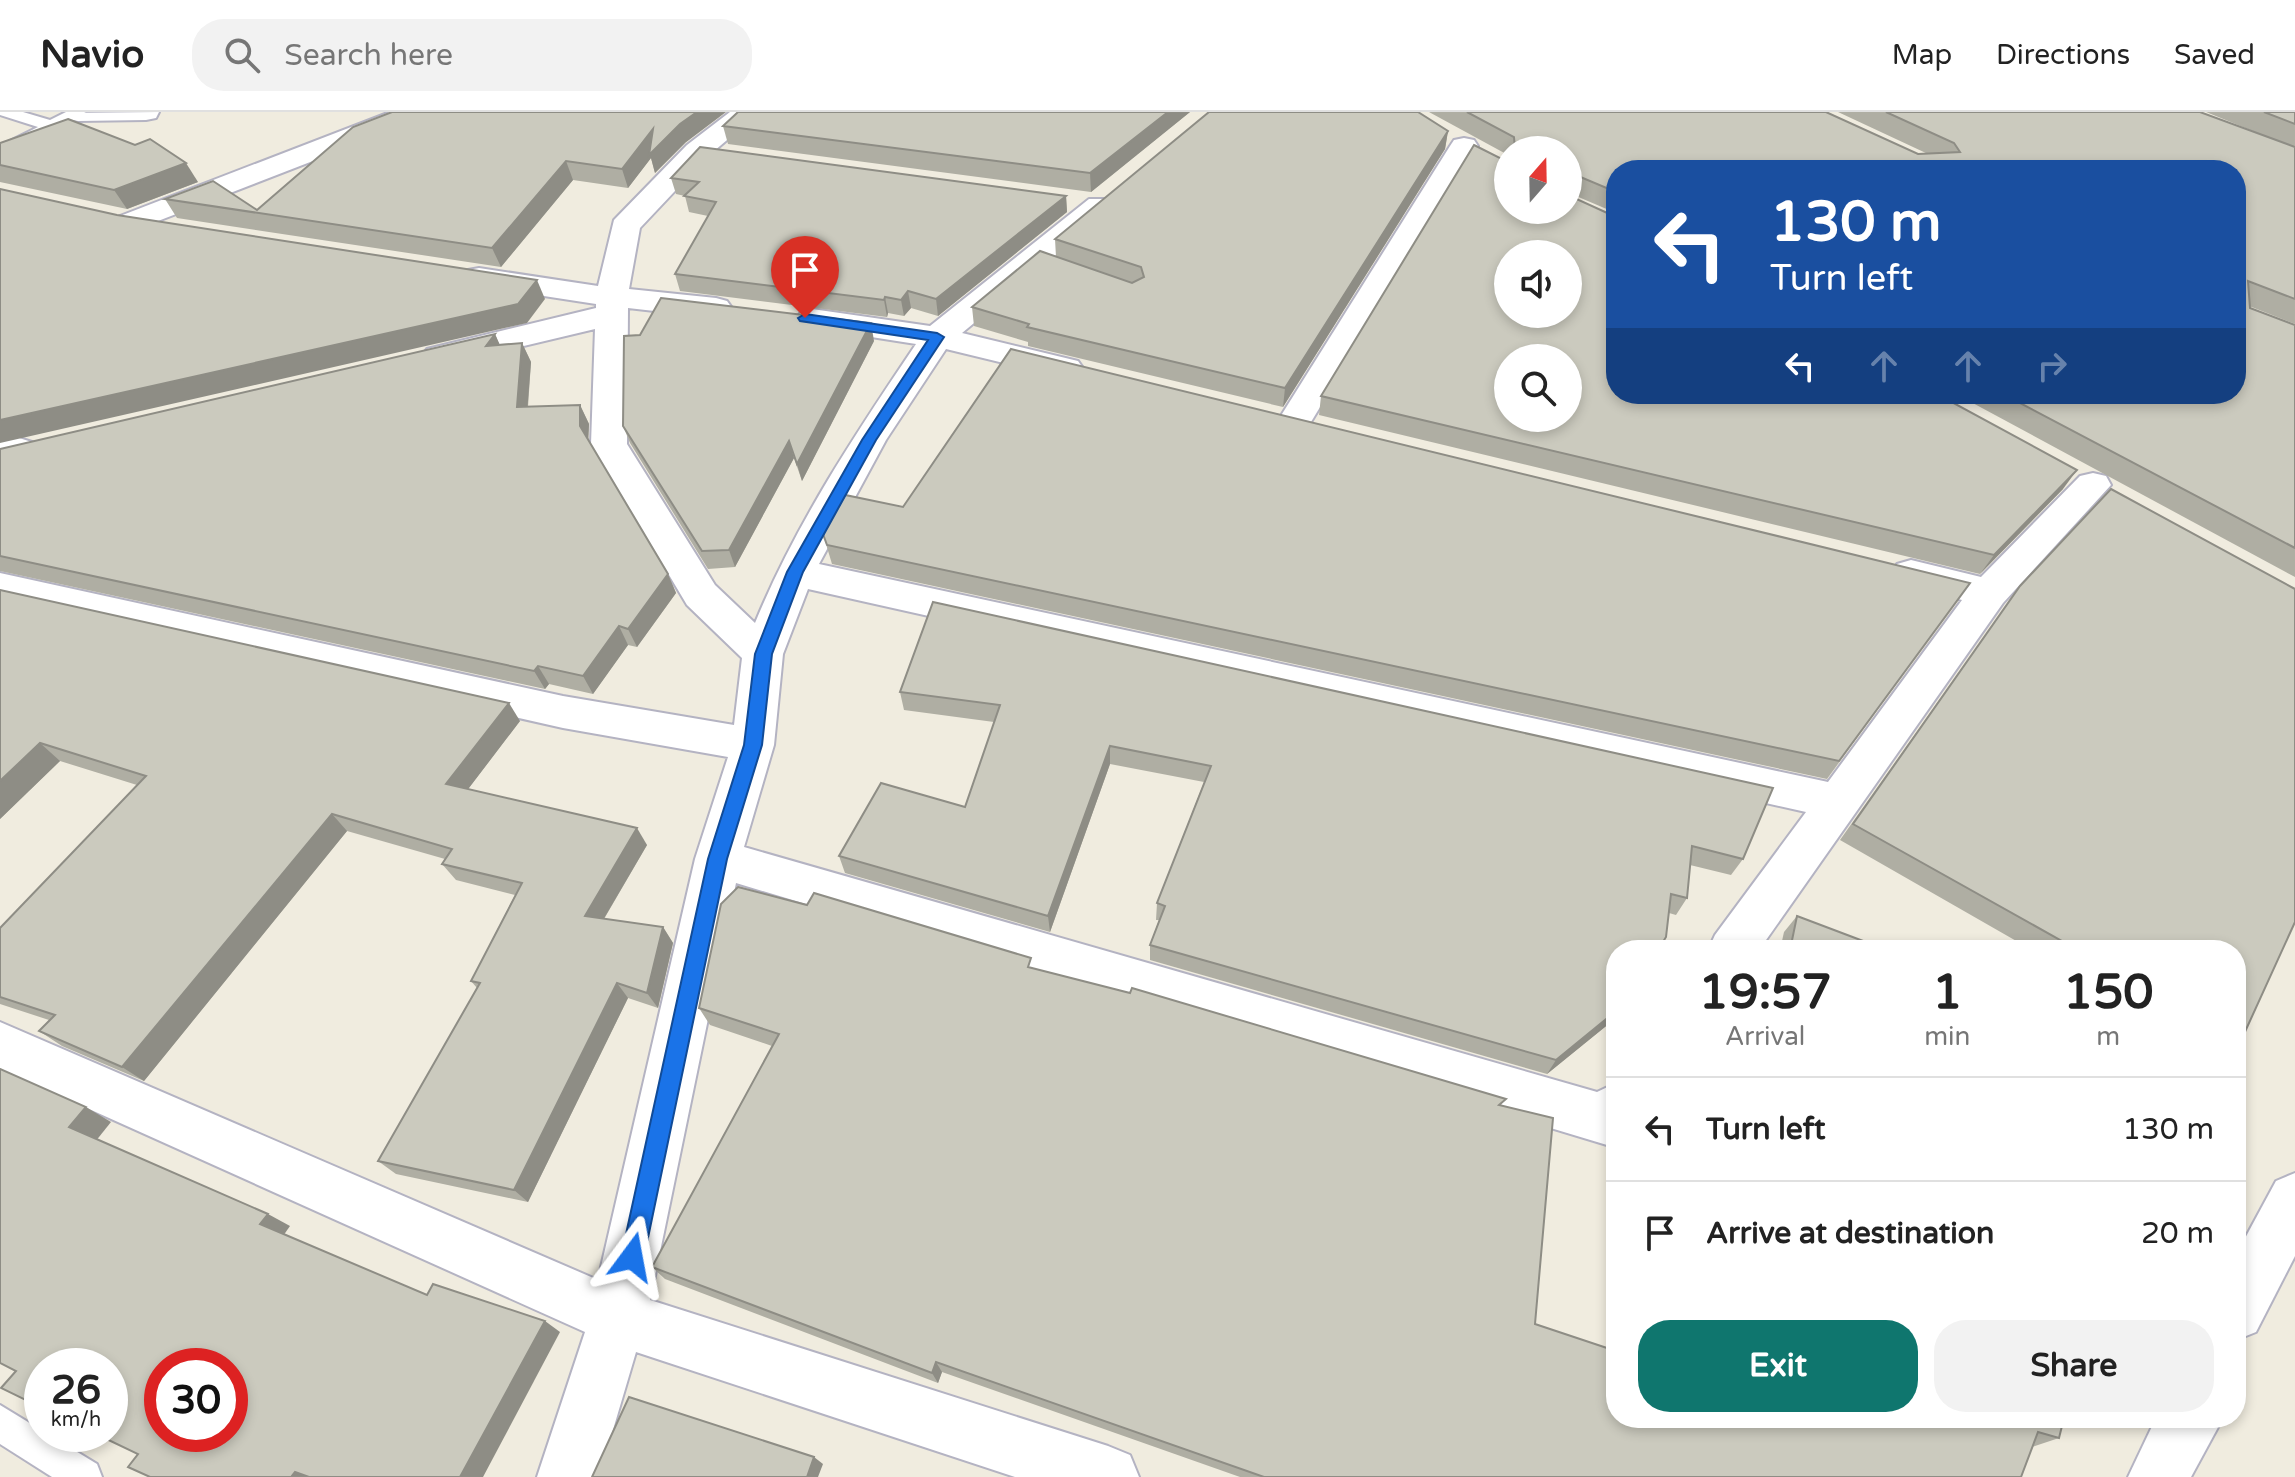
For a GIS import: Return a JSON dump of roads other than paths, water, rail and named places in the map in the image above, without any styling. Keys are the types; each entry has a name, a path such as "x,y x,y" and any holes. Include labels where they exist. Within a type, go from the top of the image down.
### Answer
{"street":[{"path":"78,112 146,112"},
{"path":"192,232 116,219 414,112"},
{"path":"747,112 697,151 625,226 611,305 609,444 701,595 763,654"},
{"path":"1294,422 1463,146"},
{"path":"697,151 739,155"},
{"path":"568,1477 618,1318 718,859 753,745 763,654 795,572 869,440 937,337 1042,261 1098,197"},
{"path":"441,271 611,305 763,312 937,337 1092,374"},
{"path":"410,362 580,324 611,305"},
{"path":"1739,940 1989,593 2094,485"},
{"path":"1881,567 1989,593"},
{"path":"795,572 1839,802"},
{"path":"0,587 563,712 753,745"},
{"path":"718,859 1606,1115"},
{"path":"0,1045 618,1318 1108,1477"},
{"path":"2246,1293 2295,1200"},
{"path":"2159,1477 2185,1428"}],"lane":[{"path":"6,112 53,126"},
{"path":"0,153 78,112"},
{"path":"0,1423 84,1477"}]}
